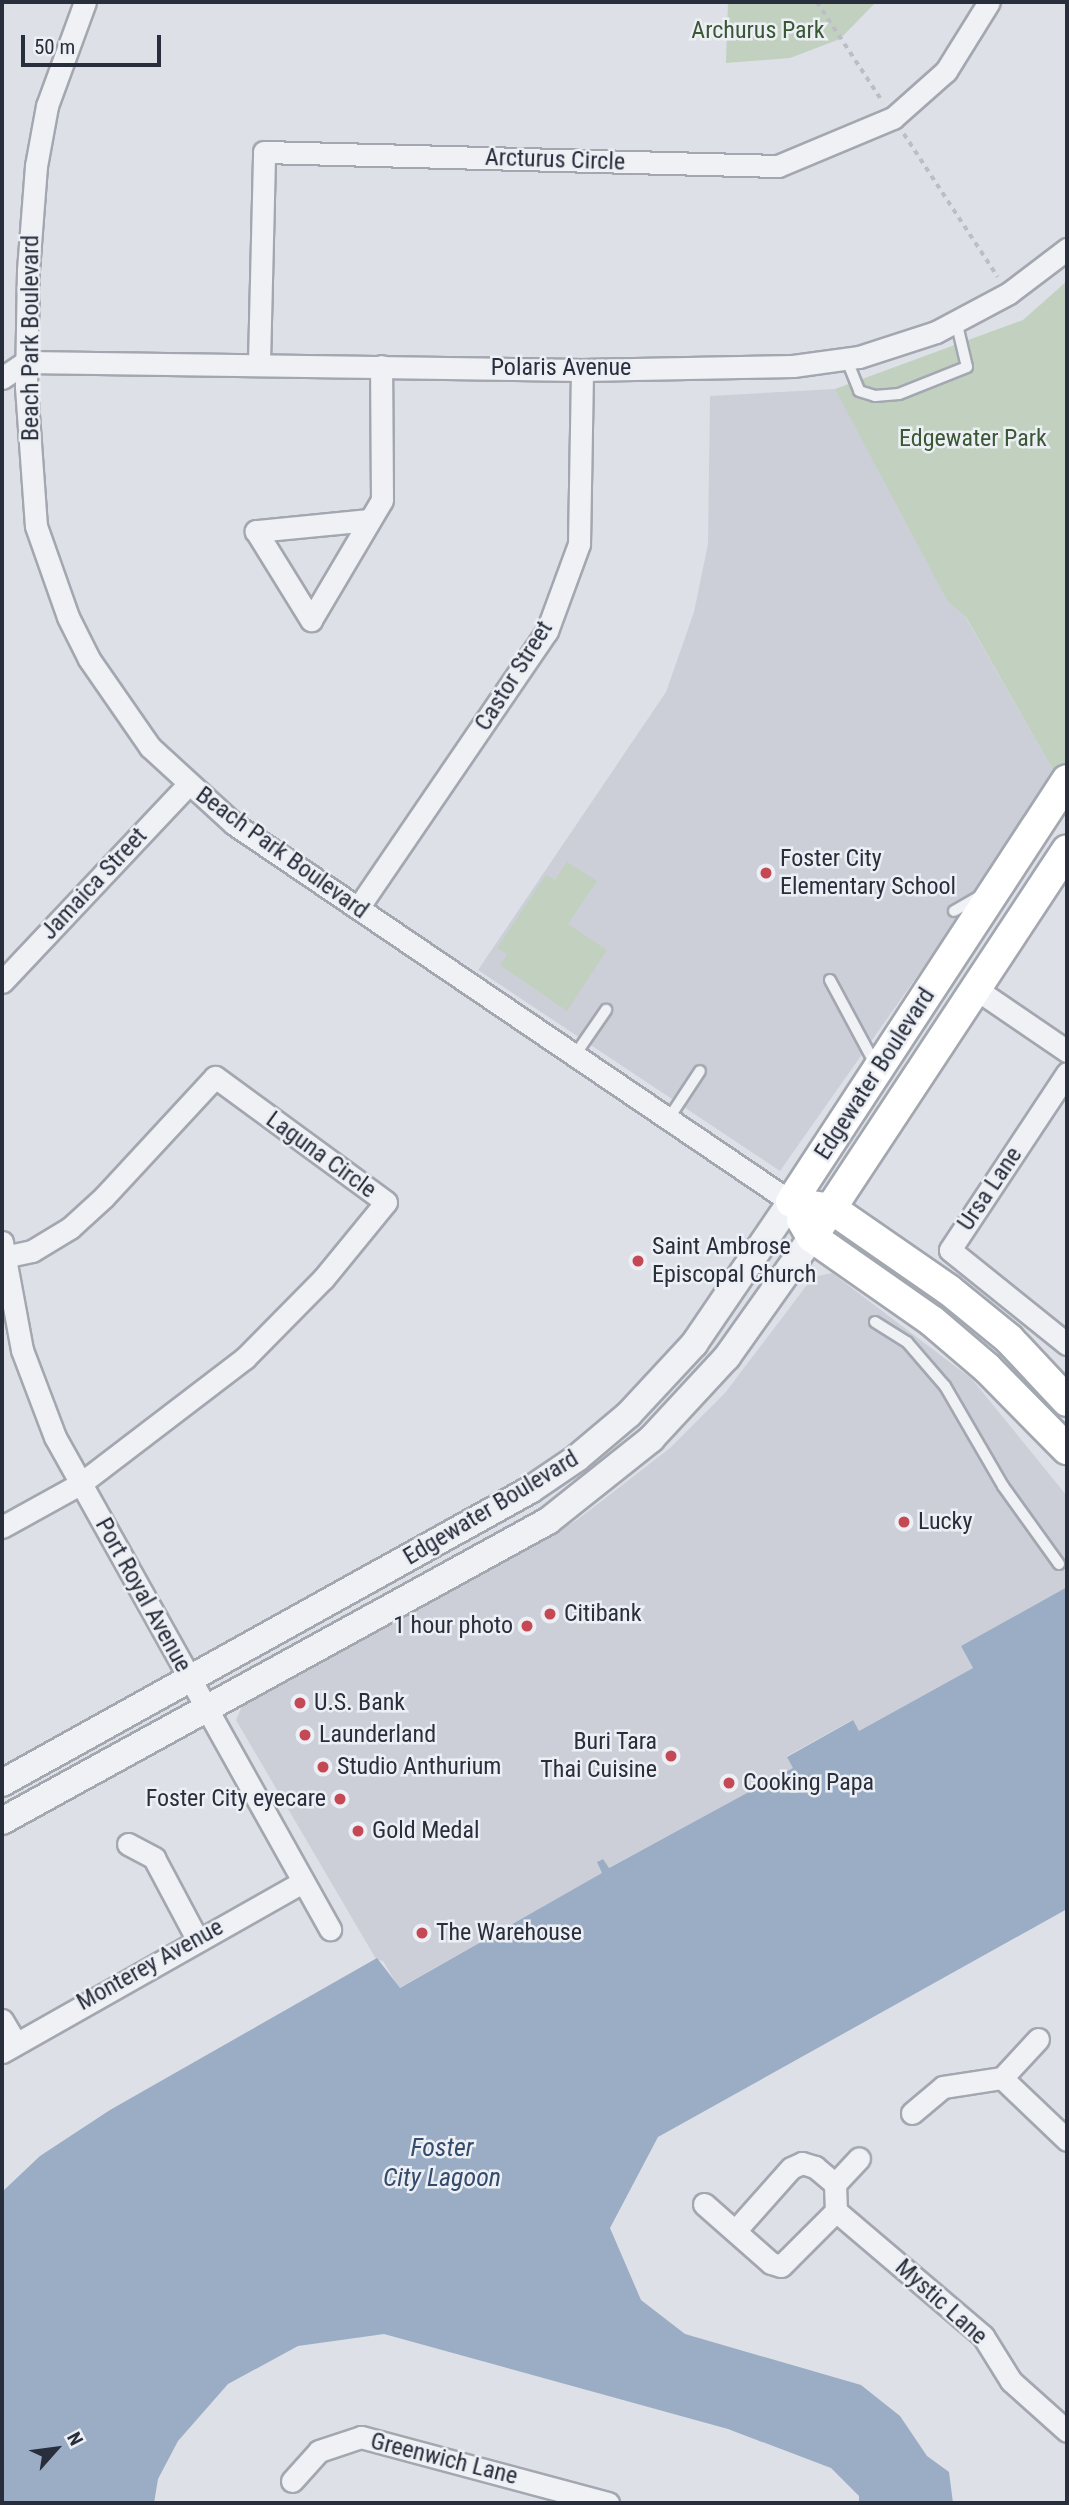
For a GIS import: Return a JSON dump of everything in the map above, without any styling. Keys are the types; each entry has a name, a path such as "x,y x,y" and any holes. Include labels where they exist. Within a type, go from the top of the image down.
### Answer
{"main road":[{"name":"Edgewater Boulevard","path":"791,1202 880,1072 1067,780"},
{"name":"Edgewater Boulevard","path":"813,1237 1067,851"},
{"name":"Beach Park Boulevard","path":"791,1202 832,1209 949,1290 1009,1339 1067,1401"},
{"name":"Beach Park Boulevard","path":"791,1202 813,1237 932,1321 1007,1386 1067,1449"}],"street":[{"name":"Beach Park Boulevard","path":"85,2 47,106 36,166 26,362 36,526 68,617 114,700 187,786 234,824 791,1202"},
{"name":"Arcturus Circle","path":"259,362 264,152 778,166 893,118 946,71 989,2"},
{"name":"Polaris Avenue","path":"26,362 259,362 582,370 793,366 846,358 936,332 1009,293 1067,249"},
{"path":"2,378 26,362"},
{"path":"369,520 256,531 311,620 382,500 381,366"},
{"name":"Castor Street","path":"358,908 547,631 579,544 582,370"},
{"name":"Jamaica Street","path":"2,982 187,786"},
{"path":"976,989 1067,1051"},
{"name":"Ursa Lane","path":"1067,1073 950,1250 1067,1344"},
{"name":"Laguna Circle","path":"3,1249 32,1251 69,1227 104,1197 215,1077 386,1202 323,1279 245,1358 80,1483"},
{"name":"Edgewater Boulevard","path":"2,1783 530,1490 577,1458 629,1414 694,1344 791,1202"},
{"name":"Edgewater Boulevard","path":"2,1821 548,1521 651,1439 727,1357 813,1237"},
{"name":"Port Royal Avenue","path":"3,1249 22,1350 55,1437 207,1706 301,1883 330,1929"},
{"path":"2,1527 80,1483"},
{"path":"128,1844 154,1858 197,1939"},
{"name":"Monterey Avenue","path":"8,2047 301,1883"},
{"path":"2,2020 8,2047"},
{"path":"912,2113 943,2087 1002,2078 1038,2039"},
{"path":"1002,2078 1067,2140"},
{"path":"704,2204 771,2263 781,2266 791,2261 836,2211 835,2184 859,2158"},
{"path":"735,2231 791,2168 802,2163 815,2166 835,2184"},
{"name":"Mystic Lane","path":"836,2211 983,2336 1011,2381 1067,2431"},
{"name":"Greenwich Lane","path":"292,2482 319,2451 361,2437 608,2503"}],"lane":[{"path":"846,358 859,391 875,396 899,394 967,367 956,321"},
{"path":"954,911 997,886"},
{"path":"830,981 880,1072"},
{"path":"575,1055 606,1010"},
{"path":"669,1118 700,1071"},
{"path":"875,1322 907,1342 945,1386 1003,1486 1059,1564"}],"path":[{"path":"817,2 884,104"},
{"path":"902,131 1009,293"}],"shaded area":[{"name":"Foster City Elementary School","path":"835,389 1057,777 780,1171 478,970 666,692 694,612 708,544 710,396"},
{"path":"832,1273 972,1379 1067,1496 1067,1587 961,1646 973,1668 859,1731 852,1720 787,1756 794,1768 608,1868 603,1859 598,1861 603,1873 399,1988 383,1961 376,1959 236,1720 242,1706 577,1520 670,1448 725,1393 813,1277"}],"green space":[{"name":"Archurus Park","path":"728,2 876,2 840,39 790,58 726,63"},
{"name":"Edgewater Park","path":"1067,281 1067,759 1057,777 966,617 947,600 835,389 1023,320"},
{"path":"567,862 597,881 568,924 607,950 567,1011 500,965 507,954 497,948 546,875 555,880"}],"water":[{"name":"Foster City Lagoon","path":"1067,1587 1067,1909 658,2137 610,2228 641,2300 685,2334 861,2385 900,2416 927,2456 949,2472 953,2503 859,2503 859,2496 831,2468 728,2429 384,2334 298,2346 228,2384 178,2441 158,2479 154,2503 2,2503 2,2192 40,2156 110,2110 377,1958 400,1988 602,1873 597,1862 603,1859 609,1868 793,1768 787,1757 853,1720 859,1731 973,1668 961,1646"}],"place":[{"name":"Foster City Elementary School","path":"766,873"},
{"name":"Saint Ambrose Episcopal Church","path":"638,1261"},
{"name":"Lucky","path":"904,1522"},
{"name":"Citibank","path":"550,1614"},
{"name":"1 hour photo","path":"527,1626"},
{"name":"U.S. Bank","path":"300,1703"},
{"name":"Launderland","path":"305,1735"},
{"name":"Buri Tara Thai Cuisine","path":"671,1756"},
{"name":"Studio Anthurium","path":"323,1767"},
{"name":"Cooking Papa","path":"729,1783"},
{"name":"Foster City eyecare","path":"340,1799"},
{"name":"Gold Medal","path":"358,1831"},
{"name":"The Warehouse","path":"422,1933"}]}
